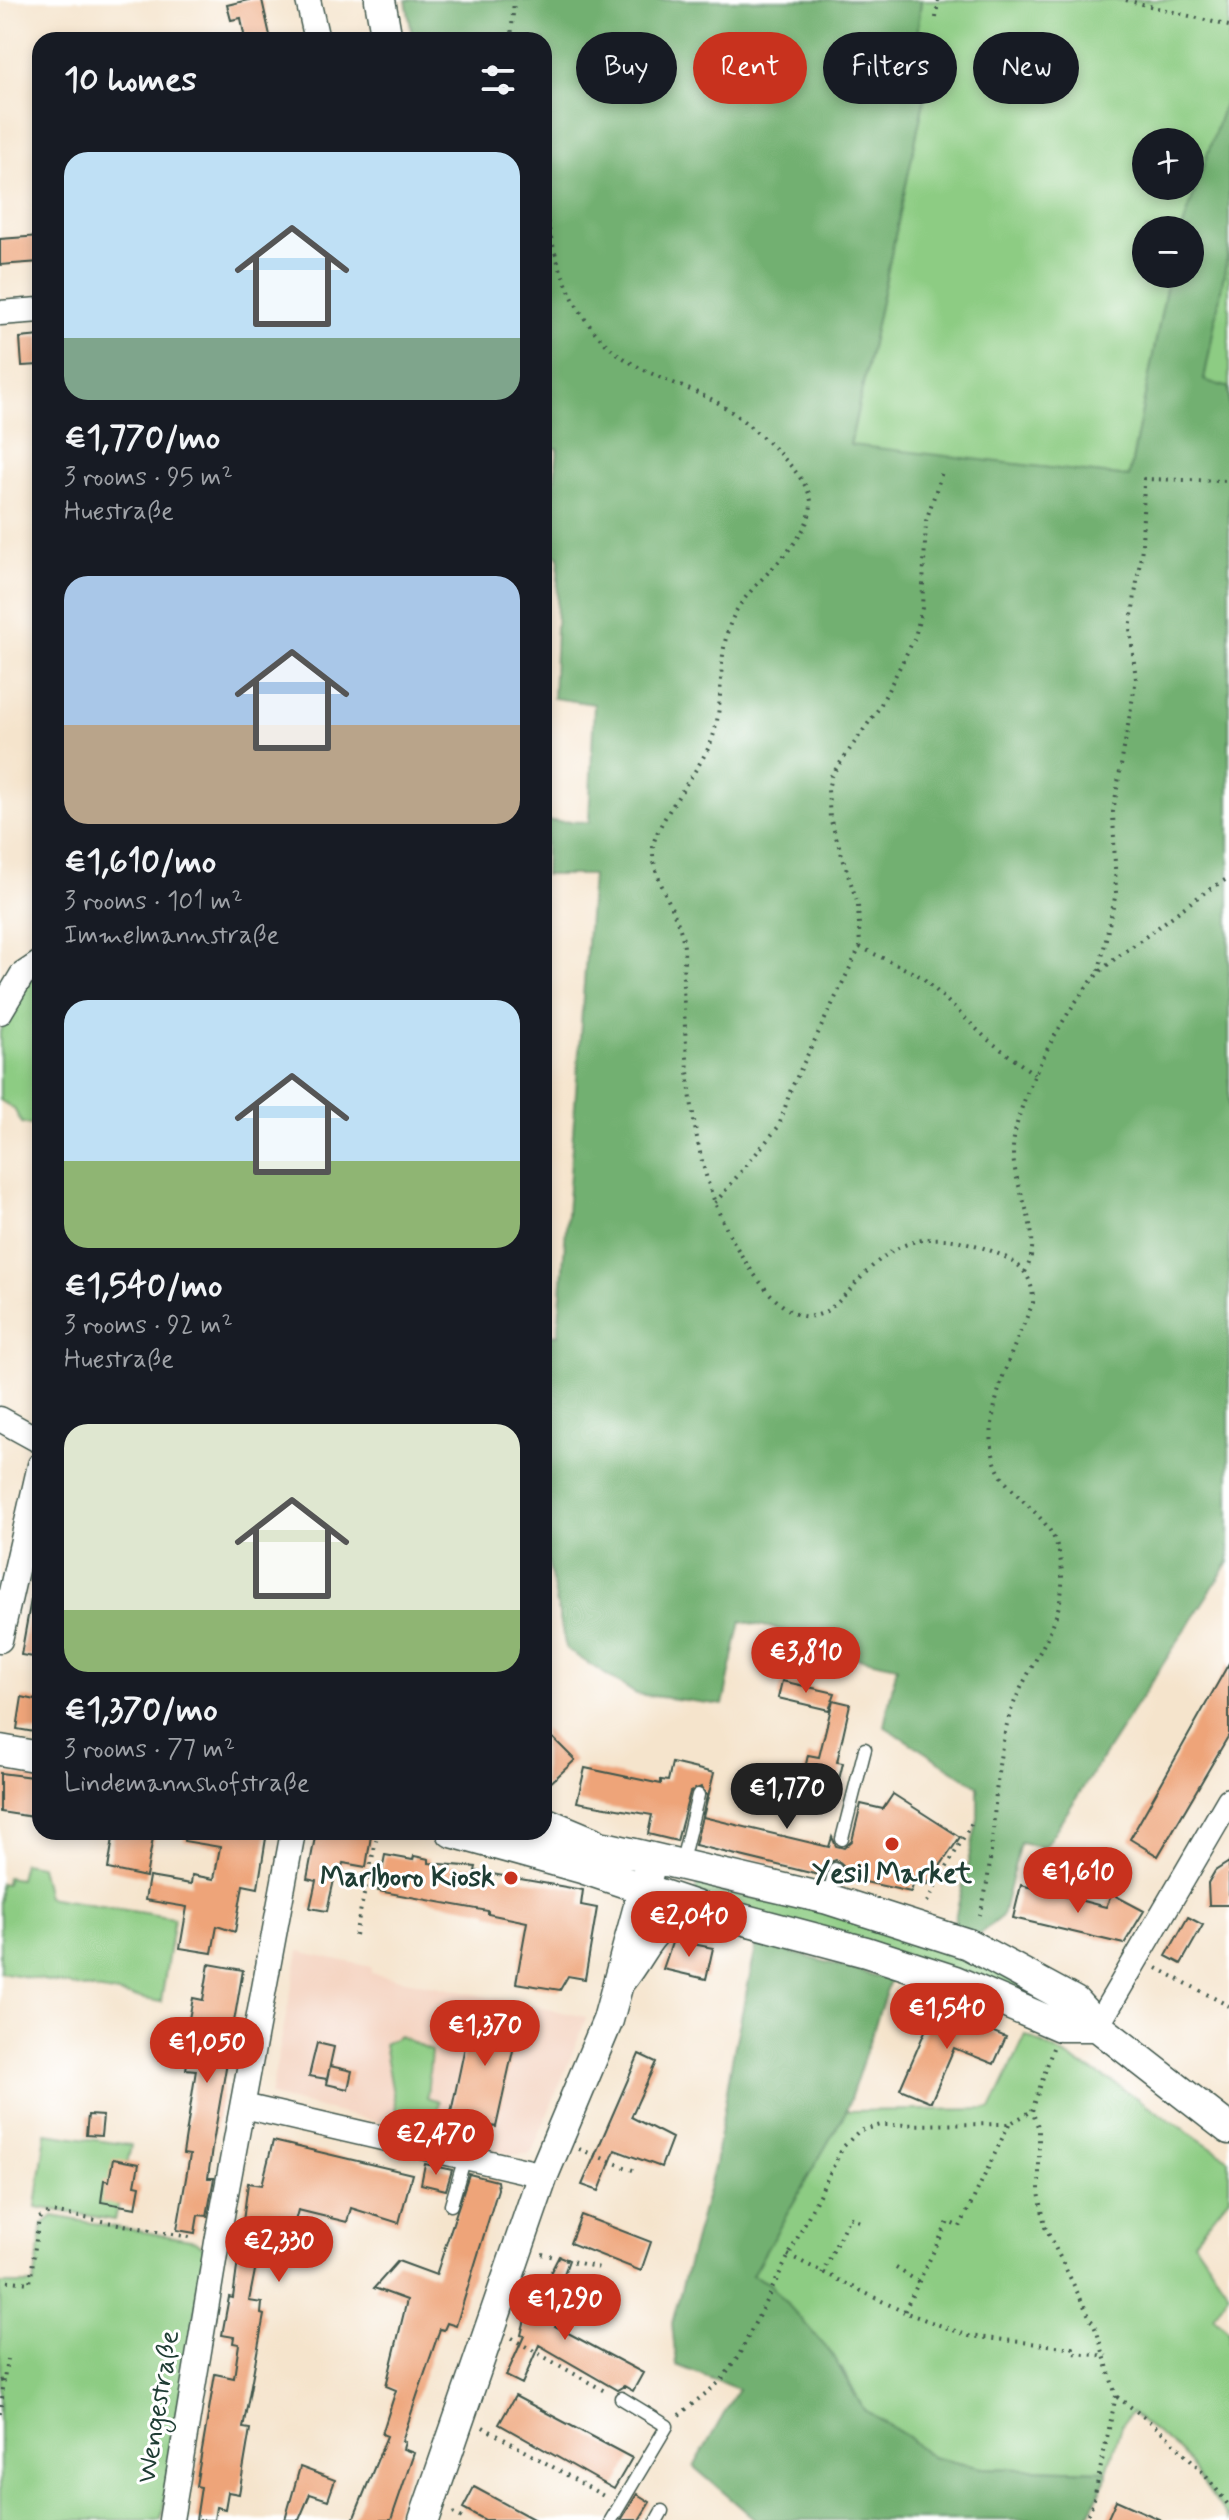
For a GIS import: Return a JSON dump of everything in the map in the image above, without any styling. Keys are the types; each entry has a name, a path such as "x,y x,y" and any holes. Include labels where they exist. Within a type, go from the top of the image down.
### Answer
{"street":[{"path":"308,0 315,32"},
{"path":"380,0 386,32"},
{"path":"0,313 32,311"},
{"path":"0,1012 22,975 32,968"},
{"path":"0,1419 32,1437"},
{"path":"0,1640 32,1500"},
{"path":"0,1750 32,1756"},
{"path":"1097,2026 1222,1826 1229,1800"},
{"name":"Wengestraße","path":"171,2520 217,2242 292,1840"},
{"path":"536,1840 582,1868 704,1909 896,1961 955,1981 1060,2026 1097,2026"},
{"path":"549,1840 605,1847 828,1899 906,1921 989,1954 1075,2002 1097,2026 1229,2129"},
{"path":"424,2520 517,2245 543,2175 587,2077 618,1989 644,1889 666,1862"},
{"path":"618,1989 638,1963 649,1940 661,1928 704,1909"},
{"path":"243,2106 543,2175"}],"lane":[{"path":"842,1839 865,1749"},
{"path":"666,1862 698,1795"},
{"path":"828,1899 835,1869"},
{"path":"451,2205 465,2157"},
{"path":"611,2520 667,2426 621,2398"}],"path":[{"path":"512,32 514,0"},
{"path":"936,18 938,0"},
{"path":"1126,0 1229,26"},
{"path":"552,246 568,292 604,341 632,365 717,402 795,470 807,484 811,504 795,538 750,591 733,617 721,663 717,727 703,759 654,841 654,863 670,898 683,941 694,1125 706,1182 715,1203 748,1266 782,1304 801,1316 822,1313 897,1246 931,1237 980,1245 1015,1262 1033,1284 1033,1303 999,1390 992,1424 992,1443 1003,1480 1048,1523 1059,1547 1063,1580 1052,1625 1010,1715 997,1773 994,1824 980,1915"},
{"path":"715,1203 779,1126 791,1089 860,947 858,905 830,818 828,790 831,776 879,708 915,637 922,608 926,521 943,469"},
{"path":"1099,971 1116,893 1113,812 1136,679 1130,629 1142,548 1144,479 1229,481"},
{"path":"1025,1272 1033,1259 1034,1239 1017,1179 1013,1148 1034,1075 1062,1025 1099,971 1229,878"},
{"path":"860,947 922,977 987,1039 1034,1075"},
{"path":"927,1902 974,1819"},
{"path":"355,1935 376,1840"},
{"path":"1160,1970 1229,2006"},
{"path":"1055,2044 1032,2111 1039,2129 1039,2192 1045,2227 1107,2356 1116,2396 1093,2503 1085,2520"},
{"path":"667,2426 721,2381 738,2357 843,2147 859,2131 881,2125 1009,2124 1032,2111"},
{"path":"904,2312 948,2222 960,2227 1009,2124"},
{"path":"558,2141 635,2171"},
{"path":"0,2280 30,2283 39,2218 52,2212 217,2242"},
{"path":"822,2274 849,2217 862,2223"},
{"path":"517,2245 568,2262 604,2269"},
{"path":"788,2255 904,2312 969,2336 1073,2348 1073,2353 1107,2356"},
{"path":"896,2268 919,2282"},
{"path":"488,2325 621,2398"},
{"path":"0,2414 7,2359"},
{"path":"1116,2396 1195,2460 1229,2506"},
{"path":"460,2414 619,2506"}],"shaded area":[{"path":"299,1951 371,1967 371,1973 587,2017 533,2150 528,2154 512,2155 270,2096"}],"green space":[{"path":"406,0 921,0 917,32 823,32 823,104 923,104 850,445 1129,477 1166,288 1204,288 1204,216 1187,216 1192,200 1204,200 1204,164 1229,90 1229,247 1204,380 1229,388 1229,1562 1044,1848 1020,1843 1002,1916 978,1935 953,1927 978,1819 978,1786 884,1726 897,1666 844,1655 844,1644 741,1621 723,1705 636,1694 566,1649 552,1581 552,1334 558,1335 592,875 552,875 552,821 589,822 594,704 553,698 559,556 552,554 552,500 558,448 552,448 552,32 412,32"},
{"path":"921,0 1229,0 1229,90 1204,164 1204,128 1132,128 1132,200 1192,200 1187,216 1132,216 1132,288 1166,288 1129,477 850,446 923,104 957,104 957,32 917,32"},
{"path":"1229,247 1229,388 1204,381"},
{"path":"32,976 32,1125 22,1123 14,1109 0,1100 0,1031"},
{"path":"23,1863 40,1866 47,1897 174,1918 161,2002 0,1972 0,1883 6,1884 7,1877 19,1879"},
{"path":"697,1885 771,1902 842,1913 967,1955 1065,2011 695,1895"},
{"path":"757,1943 890,1980 846,2111 752,2275 769,2283 831,2353 864,2410 908,2437 931,2457 981,2468 1107,2471 1106,2480 1086,2520 756,2520 694,2467 738,2389 676,2365 672,2323 715,2164 732,2059"},
{"path":"1026,2035 1111,2081 1229,2159 1229,2197 1194,2241 1229,2293 1213,2317 1229,2331 1229,2520 1181,2452 1131,2413 1121,2426 1107,2471 981,2468 931,2457 908,2437 864,2410 842,2369 751,2275 846,2111 991,2109"},
{"path":"399,2036 431,2051 427,2097 439,2101 434,2127 397,2116 384,2044"},
{"path":"46,2133 131,2145 115,2220 36,2207"},
{"path":"53,2216 196,2241 206,2249 161,2520 0,2520 0,2284 34,2284 43,2224"}],"building":[{"path":"262,0 269,32 244,32 241,18 231,20 227,5"},
{"path":"32,237 32,263 0,265 0,239"},
{"path":"32,337 32,365 22,366 20,338"},
{"path":"32,1594 32,1657 21,1655"},
{"path":"1229,1663 1229,1735 1158,1856 1130,1839"},
{"path":"782,1681 835,1693 829,1710 778,1698"},
{"path":"22,1697 32,1699 32,1732 17,1729"},
{"path":"833,1700 850,1704 837,1762 843,1763 833,1804 799,1796 808,1755 819,1757"},
{"path":"552,1737 575,1760 552,1782"},
{"path":"672,1763 714,1773 703,1817 829,1847 832,1837 836,1846 844,1848 852,1841 861,1804 883,1809 893,1794 960,1837 927,1885 916,1875 911,1892 842,1877 843,1866 836,1860 828,1863 823,1876 695,1845 707,1796 701,1787 690,1792 677,1841 648,1834 652,1815 577,1802 585,1768 661,1784 661,1780 668,1781"},
{"path":"0,1773 32,1777 32,1817 0,1812"},
{"path":"113,1840 153,1840 146,1877 108,1869"},
{"path":"266,1840 258,1888 243,1885 235,1932 217,1926 212,1953 180,1948 187,1907 145,1900 149,1877 191,1884 192,1875 214,1879 220,1847 184,1841"},
{"path":"314,1840 370,1840 366,1867 343,1863 341,1871 336,1871 327,1911 310,1908 316,1881 307,1879"},
{"path":"385,1855 413,1860 414,1856 429,1859 429,1863 476,1867 475,1871 583,1890 581,1905 597,1908 585,1979 568,1976 560,1990 516,1983 527,1922 488,1914 488,1911 378,1891"},
{"path":"1229,1862 1229,1905 1209,1905 1208,1883 1215,1871"},
{"path":"1021,1885 1106,1907 1112,1894 1144,1911 1124,1944 1013,1918"},
{"path":"1188,1917 1203,1925 1181,1964 1166,1956"},
{"path":"673,1940 713,1948 706,1979 663,1969"},
{"path":"209,1964 243,1970 212,2148 208,2178 214,2178 207,2216 198,2215 195,2233 177,2230 190,2155 183,2154 196,2070 186,2069 195,2020 189,2019 193,1998 203,2000"},
{"path":"935,2008 1006,2037 994,2064 954,2048 931,2102 900,2089"},
{"path":"473,2009 520,2019 496,2127 450,2117"},
{"path":"317,2043 334,2047 327,2079 309,2076"},
{"path":"639,2054 656,2062 631,2117 672,2138 661,2167 615,2150 599,2191 582,2185"},
{"path":"330,2066 352,2071 348,2089 326,2084"},
{"path":"88,2115 103,2116 101,2136 86,2135"},
{"path":"273,2141 412,2174 399,2223 351,2208 347,2222 298,2210 288,2247 261,2240 249,2301 262,2303 261,2314 264,2315 243,2428 250,2429 239,2494 228,2492 225,2509 216,2507 214,2520 196,2520 201,2487 196,2486 215,2374 234,2378 239,2344 233,2343 234,2337 222,2335 229,2297 233,2298 248,2183 262,2185"},
{"path":"113,2159 139,2164 135,2185 140,2186 136,2208 101,2202 104,2180 109,2181"},
{"path":"425,2164 452,2170 446,2190 421,2184"},
{"path":"469,2174 497,2181 498,2189 456,2326 447,2323 444,2330 440,2329 402,2441 405,2442 403,2449 414,2453 391,2520 353,2520 387,2436 382,2434 396,2390 386,2386 407,2300 374,2288 398,2261 436,2275"},
{"path":"581,2215 651,2242 641,2271 570,2243"},
{"path":"559,2256 569,2260 551,2310 561,2315 555,2326 643,2373 633,2391 624,2386 617,2390 539,2345 522,2384 506,2376 524,2336 521,2335 524,2323"},
{"path":"515,2396 632,2458 614,2489 499,2424"},
{"path":"300,2467 335,2480 328,2500 310,2494 299,2520 285,2520"},
{"path":"474,2487 535,2520 485,2520 463,2508"},
{"path":"637,2494 650,2502 639,2520 621,2520"},
{"path":"1116,2500 1161,2520 1107,2520"}],"place":[{"name":"Yesil Market","path":"892,1844"},
{"name":"Marlboro Kiosk","path":"511,1878"}]}
